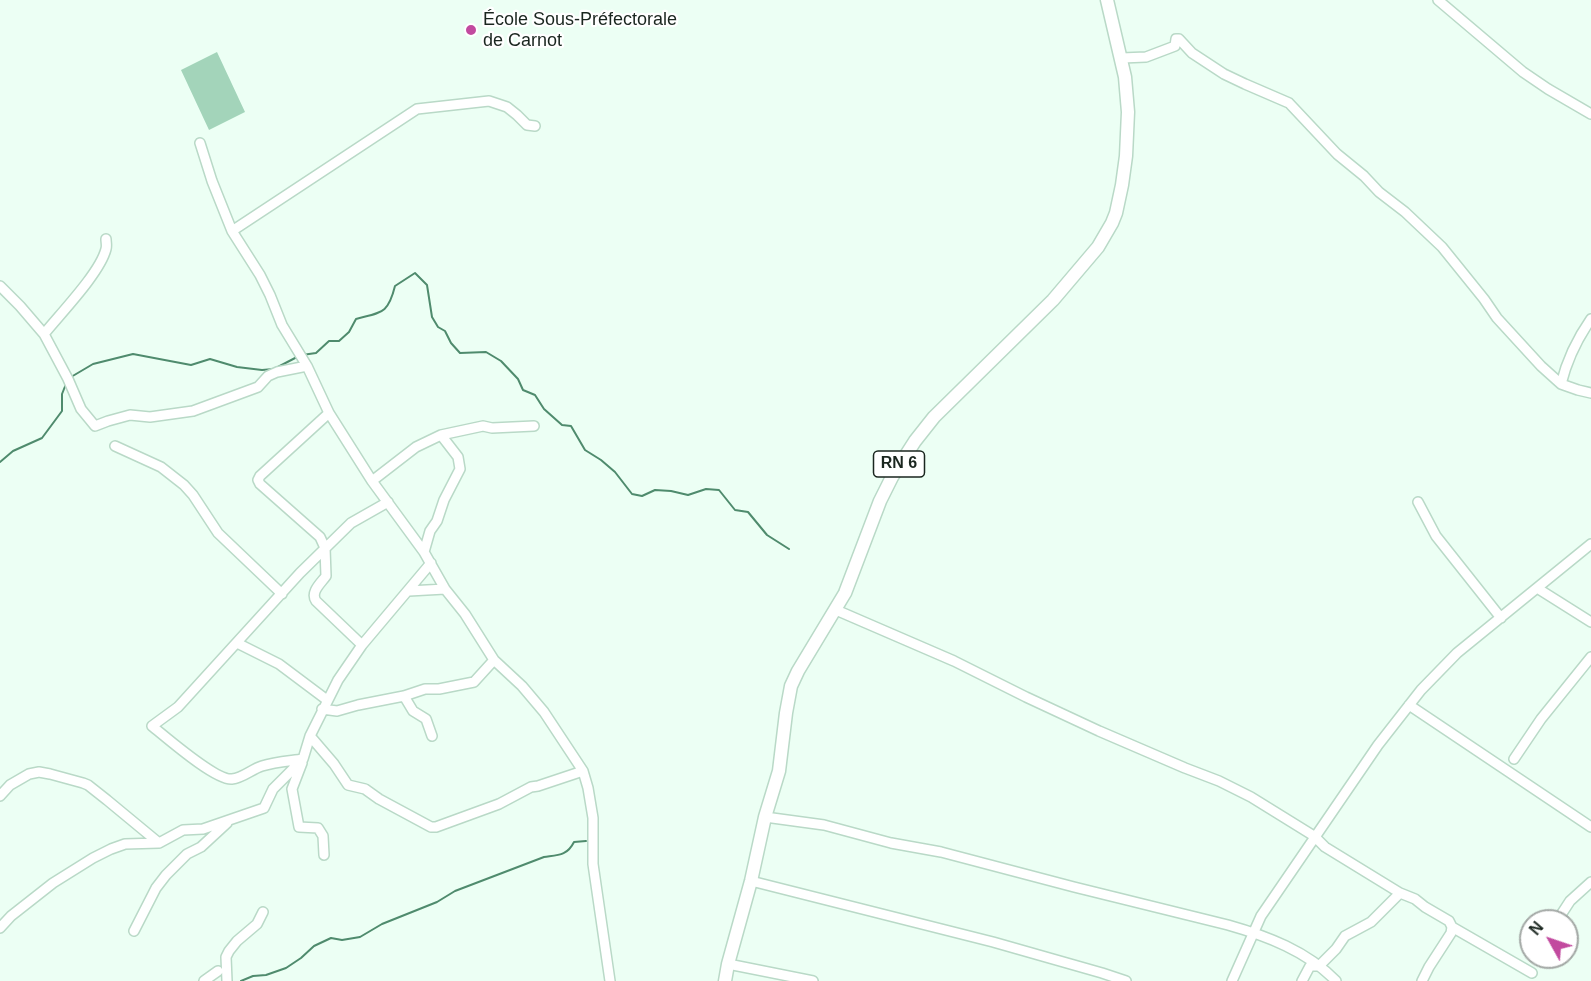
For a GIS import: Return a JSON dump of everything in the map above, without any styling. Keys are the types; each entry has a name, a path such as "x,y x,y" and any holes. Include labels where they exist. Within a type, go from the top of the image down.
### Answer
{"main road":[{"name":"RN 6","path":"725,981 765,817 779,771 791,686 845,593 880,501 900,462 934,417 1053,300 1098,247 1116,213 1127,144 1127,100 1122,58 1107,0"}],"street":[{"path":"1438,0 1523,72 1591,114"},
{"path":"1122,58 1146,57 1175,46 1176,39 1179,39 1192,53 1224,74 1289,103 1337,154 1443,248 1497,318 1540,366 1561,384 1591,393"},
{"path":"232,231 417,109 489,101 507,107 518,114 527,125 535,126"},
{"path":"200,143 232,231 260,275 282,325 307,366 329,413 372,481 424,552 445,589 465,614 494,660 522,686 544,712 583,771 593,818 593,864 610,981"},
{"path":"44,334 83,287 97,266 106,249 106,239"},
{"path":"0,286 44,334 81,408 95,426 130,415 150,417 193,411 258,387 268,376 277,372 307,366"},
{"path":"1561,384 1566,364 1591,319"},
{"path":"329,413 258,480 320,537 325,548 326,576 314,592 314,597 362,645"},
{"path":"372,481 416,447 441,435 483,426 492,428 534,426"},
{"path":"424,552 430,531 437,521 444,500 460,469 458,457 441,435"},
{"path":"115,446 161,467 184,485 218,533 282,594"},
{"path":"303,759 264,765 239,777 226,778 184,752 152,726 178,707 325,548 351,523 388,502"},
{"path":"1418,502 1436,536 1501,618"},
{"path":"1232,981 1261,916 1377,745 1421,690 1451,658 1591,544"},
{"path":"324,855 323,836 318,828 299,827 292,789 310,736 338,680 362,645 431,563"},
{"path":"1537,588 1591,622"},
{"path":"409,591 445,589"},
{"path":"836,610 954,661 1099,731 1219,781 1251,797 1314,836 1325,847 1400,893 1415,899 1449,921 1452,927 1532,974"},
{"path":"237,643 279,664 324,705 337,711 425,689 439,689 474,682 494,660"},
{"path":"1514,759 1541,718 1591,657"},
{"path":"404,696 413,711 426,719 432,736"},
{"path":"1409,705 1591,827"},
{"path":"310,736 334,764 348,785 365,789 431,827 499,804 531,787 583,771"},
{"path":"1,926 53,884 93,858 126,844 159,843 183,830 203,830 264,808 273,789 303,759"},
{"path":"0,796 10,785 29,774 39,772 82,783 88,785 159,843"},
{"path":"765,817 824,825 891,843 941,852 1253,932 1293,949 1326,970 1336,981"},
{"path":"134,931 156,888 166,875 187,854 201,847 234,818"},
{"path":"751,881 993,942 1126,981"},
{"path":"1565,909 1570,901 1591,882"},
{"path":"1302,981 1310,966 1319,966 1336,950 1345,936 1371,922 1400,893"},
{"path":"227,981 226,957 229,951 256,924 263,912"},
{"path":"1422,981 1451,933 1452,927"},
{"path":"728,964 813,981"},
{"path":"204,981 218,971"}],"green space":[{"path":"217,52 245,112 209,130 181,70"}],"waterway":[{"path":"302,355 316,353 329,341 339,341 349,332 356,319 383,310 390,302 395,286 415,273 427,285 432,317 460,353 486,352 501,361 518,379 523,390 535,395 544,409 562,425 571,426 585,450 615,472 632,494 642,496 655,490 688,495 706,489 719,490 735,510 748,512 767,535 789,549"},
{"path":"71,377 93,364 133,354 191,365 210,359 237,367 262,370 274,369 297,357"},
{"path":"0,462 13,451 42,438 62,411 62,394 66,384"},
{"path":"241,981 286,968 314,946 331,938 342,940 360,937 382,924 437,902 455,891 544,857 562,854 574,842 586,841"}],"place":[{"name":"École Sous-Préfectorale de Carnot","path":"471,30"}]}
